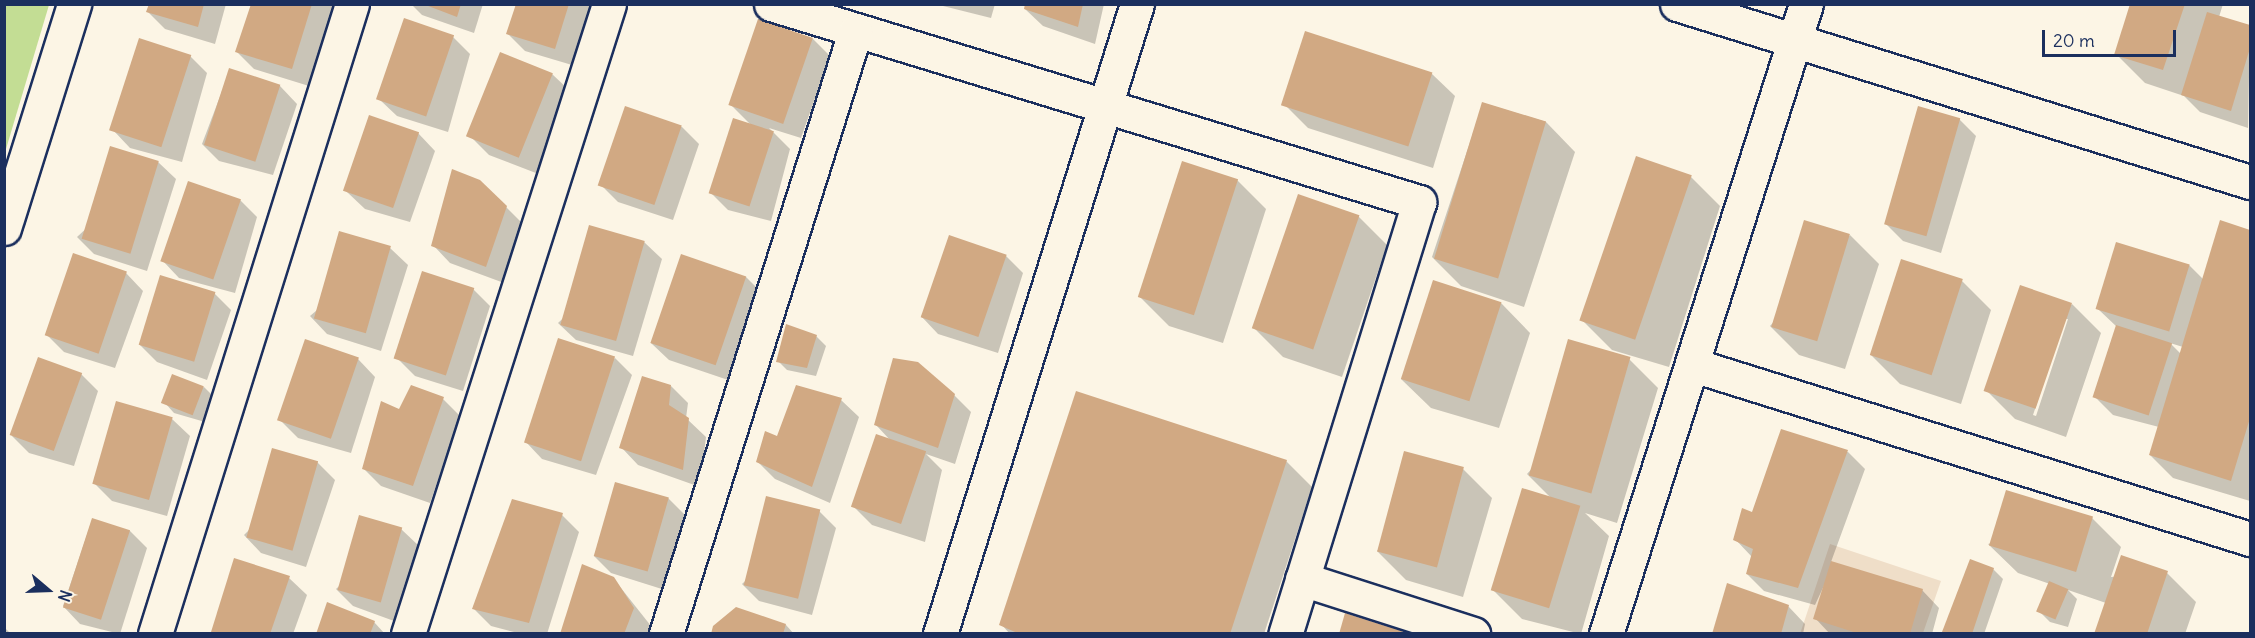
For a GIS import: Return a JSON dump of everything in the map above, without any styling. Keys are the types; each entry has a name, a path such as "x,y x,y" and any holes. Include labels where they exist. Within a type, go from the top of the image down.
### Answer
{"street":[{"path":"5,224 74,4"},
{"path":"156,633 352,4"},
{"path":"408,633 609,4"},
{"path":"771,4 855,32 1107,105 1419,202 1285,633"},
{"path":"940,633 1137,4"},
{"path":"1677,4 1794,43 2250,182"},
{"path":"1606,633 1806,4"},
{"path":"666,633 855,32"},
{"path":"1693,365 2250,539"},
{"path":"1302,579 1473,633"}],"shaded area":[{"path":"1830,544 1941,581 1923,633 1800,634"}],"green space":[{"path":"4,5 49,5 6,149 4,148"}],"building":[{"path":"149,4 204,4 198,27 146,12"},
{"path":"251,4 312,4 292,69 235,52"},
{"path":"423,4 461,4 457,17"},
{"path":"516,4 569,4 555,49 506,34"},
{"path":"1025,4 1083,4 1078,27 1024,9"},
{"path":"2130,4 2185,4 2163,70 2114,55"},
{"path":"2207,12 2250,25 2250,48 2231,111 2181,95"},
{"path":"404,18 454,35 426,117 376,99"},
{"path":"758,19 813,38 783,124 728,105"},
{"path":"1305,31 1432,72 1408,147 1281,105"},
{"path":"139,38 191,55 161,147 109,130"},
{"path":"500,52 553,73 519,158 466,136"},
{"path":"229,68 280,85 255,162 204,145"},
{"path":"1482,102 1546,122 1498,278 1434,259"},
{"path":"625,106 682,126 654,205 598,185"},
{"path":"1918,106 1960,118 1926,236 1884,224"},
{"path":"369,115 419,132 393,208 343,191"},
{"path":"733,118 774,131 749,206 709,193"},
{"path":"110,146 159,161 130,254 82,239"},
{"path":"1636,156 1692,175 1635,340 1579,321"},
{"path":"1182,161 1238,179 1194,315 1138,297"},
{"path":"452,169 480,180 507,206 486,267 431,246"},
{"path":"188,181 241,199 213,280 160,261"},
{"path":"1298,194 1359,215 1313,349 1252,328"},
{"path":"1804,220 1850,234 1817,341 1771,327"},
{"path":"2220,220 2250,230 2250,418 2231,481 2149,455"},
{"path":"589,225 645,241 616,341 560,325"},
{"path":"339,231 391,246 366,333 314,318"},
{"path":"949,235 1007,255 978,337 921,317"},
{"path":"2116,242 2190,265 2169,331 2096,309"},
{"path":"73,253 127,272 99,354 45,335"},
{"path":"681,254 746,276 716,365 650,343"},
{"path":"1901,259 1963,279 1932,375 1870,355"},
{"path":"422,271 474,288 446,375 394,358"},
{"path":"160,275 215,292 194,362 139,345"},
{"path":"1433,280 1501,302 1469,401 1401,379"},
{"path":"2020,285 2072,303 2036,409 1984,391"},
{"path":"786,324 817,335 807,368 776,362"},
{"path":"2116,325 2172,343 2149,416 2093,397"},
{"path":"558,338 615,357 581,461 524,443"},
{"path":"305,339 359,358 331,439 277,420"},
{"path":"1568,339 1630,357 1591,493 1529,475"},
{"path":"38,357 82,373 54,451 10,435"},
{"path":"893,358 918,362 955,394 938,448 874,425"},
{"path":"172,374 204,386 193,415 161,403"},
{"path":"642,376 671,385 669,405 689,418 683,470 619,448"},
{"path":"411,385 444,397 413,486 362,469 381,401 399,409"},
{"path":"796,385 842,398 812,487 756,462 765,431 777,436"},
{"path":"1076,391 1287,460 1230,634 1020,634 999,625"},
{"path":"116,401 173,417 149,500 92,484"},
{"path":"1781,429 1848,450 1798,588 1746,574 1753,549 1733,540 1742,508 1752,512"},
{"path":"876,434 926,451 901,524 851,507"},
{"path":"272,448 318,461 293,551 246,537"},
{"path":"1404,451 1464,467 1437,568 1377,551"},
{"path":"615,482 669,497 648,571 594,556"},
{"path":"1522,488 1580,506 1549,608 1491,590"},
{"path":"2006,490 2093,517 2076,572 1989,545"},
{"path":"766,496 820,510 798,599 744,585"},
{"path":"512,499 563,513 529,623 472,609"},
{"path":"359,515 402,527 381,602 338,590"},
{"path":"92,518 130,530 101,620 63,607"},
{"path":"2121,555 2168,571 2147,634 2094,634"},
{"path":"234,558 290,576 270,634 211,632"},
{"path":"1970,559 1994,568 1972,634 1942,632"},
{"path":"1831,561 1923,589 1910,634 1860,634 1813,619"},
{"path":"582,564 614,577 634,608 624,634 560,634"},
{"path":"2049,581 2068,589 2055,620 2036,611"},
{"path":"1727,583 1789,605 1781,634 1712,634"},
{"path":"327,602 375,621 370,634 316,634"},
{"path":"736,607 786,624 783,634 711,634 713,626"},
{"path":"1345,613 1408,633 1408,634 1339,634"}]}
